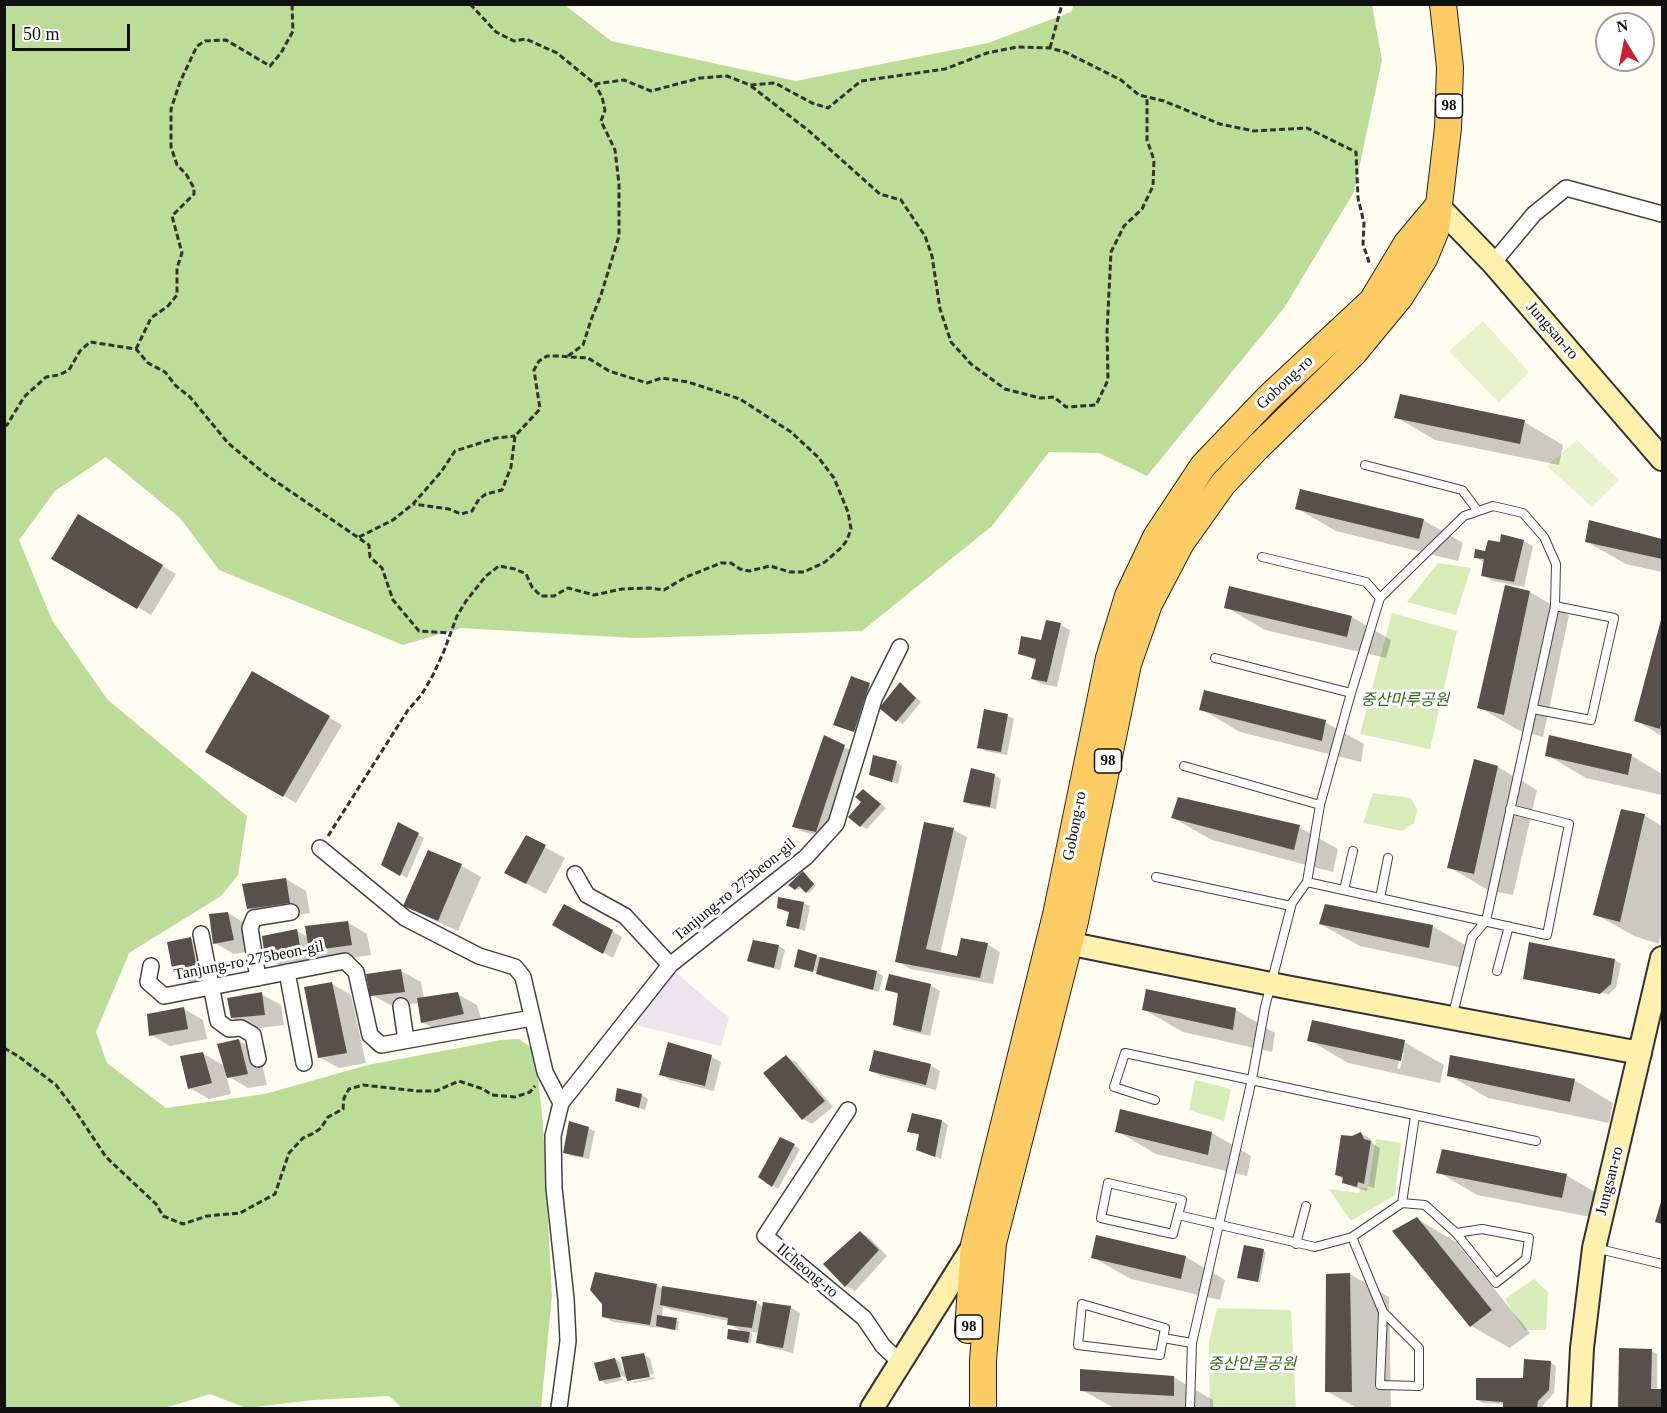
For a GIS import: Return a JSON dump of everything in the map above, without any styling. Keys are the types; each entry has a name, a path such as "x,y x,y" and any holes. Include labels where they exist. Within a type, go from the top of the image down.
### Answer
{"main road":[{"name":"98","path":"1438,206 1448,128 1449,67 1443,4"},
{"name":"Jungsan-ro","path":"1438,206 1493,263 1662,459"},
{"name":"Gobong-ro","path":"983,1408 983,1360 993,1243 1060,942 1108,658 1128,596 1156,537 1203,466 1234,431 1372,301 1407,243 1438,206"},
{"name":"Gobong-ro","path":"966,1408 974,1245 1060,942"},
{"path":"1060,942 1452,1019 1640,1053"},
{"name":"Jungsan-ro","path":"1579,1408 1582,1348 1594,1248 1662,958"},
{"path":"872,1408 974,1245"}],"street":[{"path":"1493,263 1534,214 1566,188 1662,214"},
{"name":"Tanjung-ro 275beon-gil","path":"559,1408 568,1341 566,1299 554,1188 553,1136 561,1103 670,965 806,858 836,824 874,699 900,647"},
{"path":"320,848 405,918 479,957 515,967 523,977 545,1072 561,1103"},
{"path":"575,874 586,895 625,916 670,965"},
{"path":"258,978 250,928 254,918 291,912"},
{"path":"201,934 218,1021 229,1029 241,1028 253,1035 258,1059"},
{"name":"Tanjung-ro 275beon-gil","path":"151,966 148,982 164,996 345,961 356,972 370,1035 381,1045 532,1017"},
{"path":"287,972 304,1062"},
{"path":"401,1006 406,1040"},
{"name":"Ilcheong-ro","path":"848,1110 765,1236 864,1318 883,1346 901,1363"}],"lane":[{"path":"1365,465 1462,490 1478,511"},
{"path":"1190,1408 1192,1343 1252,1079 1265,1007 1291,906 1307,882 1320,805 1380,598 1464,516 1493,506 1523,513 1544,537 1556,564 1555,606 1486,921 1472,937 1452,1019"},
{"path":"1262,557 1366,582 1380,598"},
{"path":"1533,708 1591,720 1614,618 1555,606"},
{"path":"1215,658 1351,693"},
{"path":"1184,766 1320,805"},
{"path":"1307,882 1547,934 1569,824 1510,809"},
{"path":"1344,890 1353,851"},
{"path":"1380,898 1388,858"},
{"path":"1156,877 1291,906"},
{"path":"1497,971 1509,926"},
{"path":"1155,1100 1114,1087 1125,1053 1536,1141"},
{"path":"1402,1203 1415,1116"},
{"path":"1108,1183 1182,1200 1178,1215 1173,1233 1101,1218 1108,1183"},
{"path":"1178,1215 1315,1247 1352,1237 1402,1203 1425,1205 1455,1233 1496,1283 1526,1259 1529,1238 1482,1229 1455,1233"},
{"path":"1296,1244 1306,1206"},
{"path":"1352,1237 1383,1312 1419,1348 1419,1386 1380,1385 1383,1312"},
{"path":"1594,1248 1662,1264"},
{"path":"1082,1304 1165,1328 1163,1338 1160,1355 1078,1345 1082,1304"},
{"path":"1163,1338 1192,1343"}],"path":[{"path":"136,349 151,318 168,306 177,295 177,268 182,253 172,216 194,194 194,188 186,174 177,165 171,147 171,109 180,82 197,46 205,41 226,40 270,66 281,53 293,31 292,4"},
{"path":"470,4 496,32 514,41 526,39 557,53 595,84 602,97 604,110 601,121 615,150 619,184 619,236 602,295 583,345 567,357"},
{"path":"1050,48 1062,4"},
{"path":"750,85 775,83 812,103 828,108 861,81 945,69 987,53 1017,47 1050,48 1076,56 1121,80 1139,95 1220,124 1254,131 1307,128 1356,152 1358,198 1364,223 1363,244 1370,265"},
{"path":"595,84 624,80 651,91 700,78 727,76 750,85 809,131 880,194 901,200 925,236 940,309 951,342 971,364 1005,389 1040,398 1054,397 1066,406 1096,405 1108,380 1107,332 1111,252 1124,226 1142,209 1153,186 1154,160 1147,140 1148,97"},
{"path":"4,426 8,425 24,397 46,377 59,375 69,370 80,351 90,342 136,349 148,363 165,372 176,386 190,397 228,442 265,474 369,544 370,557 382,568 393,600 419,631 451,633"},
{"path":"320,848 408,710 422,694 441,659 457,616 466,601 486,576 499,566 526,574 532,587 541,596 554,596 568,588 594,595 622,589 664,590 686,577 721,563 731,563 740,569 749,571 770,566 790,572 804,572 825,562 847,540 851,529 848,512 834,478 818,457 791,432 740,399 722,392 688,382 662,378 647,383 609,371 588,358 547,356 538,361 534,370 540,409 515,436 511,467 502,490 479,498 472,511 461,514 449,509 413,504"},
{"path":"358,537 393,520 413,504 441,472 455,451 496,438 515,436"},
{"path":"4,1048 56,1085 106,1157 156,1204 163,1216 183,1224 207,1216 240,1213 275,1194 289,1153 303,1138 321,1128 328,1117 343,1109 344,1098 349,1089 363,1085 436,1091 459,1081 483,1089 492,1095 515,1097 530,1092 545,1072"}],"shaded area":[{"path":"674,971 729,1018 721,1046 632,1024"}],"green space":[{"path":"5,4 565,5 611,41 796,81 988,43 1071,12 1074,5 1372,5 1382,60 1354,192 1284,308 1147,476 1099,453 1049,452 992,526 862,631 635,638 461,628 403,645 219,570 180,518 106,457 55,491 19,540 52,620 107,699 247,816 238,875 221,896 129,953 96,1032 107,1063 166,1108 265,1094 368,1065 501,1040 519,1039 532,1048 543,1124 552,1296 541,1408 402,1408 389,1396 314,1400 246,1408 210,1394 165,1408 5,1408"},
{"path":"1483,321 1529,372 1499,403 1449,351"},
{"path":"1577,440 1619,480 1592,507 1547,466"},
{"path":"1438,563 1471,568 1456,615 1407,602"},
{"name":"중산마루공원","path":"1392,613 1457,631 1430,749 1360,734"},
{"path":"1373,793 1411,798 1417,810 1414,823 1402,831 1363,823"},
{"path":"1195,1080 1231,1089 1224,1121 1189,1110"},
{"path":"1376,1139 1401,1143 1395,1195 1351,1221 1329,1189 1359,1193 1360,1188 1368,1188"},
{"path":"1534,1279 1548,1292 1546,1330 1524,1330 1505,1299"},
{"name":"중산안골공원","path":"1217,1308 1291,1310 1296,1408 1210,1408 1209,1342"}],"building":[{"path":"1400,394 1525,420 1520,444 1394,418"},
{"path":"1300,489 1424,519 1419,539 1295,509"},
{"path":"78,514 163,565 137,609 51,559"},
{"path":"1589,520 1662,539 1662,559 1585,542"},
{"path":"1501,534 1524,540 1514,582 1481,576 1484,559 1474,558 1475,549 1485,551 1488,540 1500,542"},
{"path":"1505,585 1530,591 1504,715 1477,708"},
{"path":"1229,586 1352,616 1347,637 1224,608"},
{"path":"1662,616 1662,720 1660,729 1634,721"},
{"path":"1046,620 1061,623 1047,682 1031,679 1036,659 1018,654 1021,636 1041,640"},
{"path":"252,671 330,716 283,797 205,752"},
{"path":"851,676 870,683 854,732 833,725"},
{"path":"900,682 916,698 896,722 879,708"},
{"path":"1204,690 1326,720 1322,741 1199,710"},
{"path":"984,709 1008,714 1001,752 977,748"},
{"path":"824,735 845,745 816,832 792,827"},
{"path":"1549,735 1632,754 1628,775 1545,756"},
{"path":"873,755 897,761 892,782 869,775"},
{"path":"1474,759 1498,766 1474,874 1447,868"},
{"path":"971,768 995,774 990,807 963,802"},
{"path":"863,789 881,804 860,827 848,817 861,802 855,797"},
{"path":"1178,797 1300,825 1294,850 1171,818"},
{"path":"1621,809 1645,814 1620,922 1593,915"},
{"path":"398,822 419,833 400,876 381,865"},
{"path":"924,822 954,828 926,949 957,956 961,938 988,943 980,978 895,962"},
{"path":"526,835 546,845 526,884 504,873"},
{"path":"428,850 462,864 438,921 403,906"},
{"path":"803,871 814,884 806,893 799,886 795,890 788,885"},
{"path":"286,878 290,903 247,909 242,884"},
{"path":"778,897 804,902 799,929 786,926 789,912 777,908"},
{"path":"564,904 613,930 603,954 552,925"},
{"path":"1325,904 1433,925 1429,948 1319,924"},
{"path":"228,912 234,940 213,944 209,914"},
{"path":"348,921 352,945 309,951 305,926"},
{"path":"297,929 301,952 265,959 262,936"},
{"path":"191,937 197,969 173,973 167,942"},
{"path":"753,940 779,945 774,968 747,961"},
{"path":"1529,942 1615,959 1611,984 1600,994 1523,979"},
{"path":"798,949 817,955 813,972 794,967"},
{"path":"820,957 877,971 873,990 816,974"},
{"path":"401,969 405,992 370,996 366,974"},
{"path":"889,974 931,984 921,1032 893,1025 898,993 885,990"},
{"path":"332,982 347,1053 318,1058 304,987"},
{"path":"1146,989 1236,1008 1233,1030 1142,1010"},
{"path":"262,992 265,1015 231,1018 227,998"},
{"path":"458,992 464,1014 421,1023 417,998"},
{"path":"184,1007 188,1029 149,1036 147,1014"},
{"path":"1312,1020 1405,1040 1401,1061 1307,1041"},
{"path":"239,1039 248,1074 227,1078 217,1044"},
{"path":"668,1042 712,1055 705,1086 659,1075"},
{"path":"874,1050 931,1064 926,1085 869,1071"},
{"path":"203,1052 212,1083 188,1089 180,1056"},
{"path":"786,1055 825,1101 802,1120 763,1073"},
{"path":"1450,1055 1575,1079 1570,1102 1447,1076"},
{"path":"617,1088 642,1094 639,1108 615,1101"},
{"path":"1120,1109 1212,1132 1208,1155 1115,1132"},
{"path":"912,1113 942,1120 935,1157 916,1150 919,1134 907,1132"},
{"path":"569,1121 589,1127 583,1157 563,1153"},
{"path":"1361,1132 1364,1139 1371,1141 1364,1184 1358,1182 1357,1187 1342,1183 1343,1177 1335,1175 1341,1135 1352,1136"},
{"path":"780,1137 795,1144 772,1187 758,1177"},
{"path":"1442,1149 1567,1174 1562,1198 1436,1173"},
{"path":"1662,1198 1662,1224 1655,1222"},
{"path":"1417,1217 1492,1310 1470,1327 1392,1231"},
{"path":"860,1231 879,1250 845,1287 823,1264"},
{"path":"1096,1235 1186,1256 1181,1279 1091,1258"},
{"path":"1244,1245 1264,1249 1258,1282 1237,1278"},
{"path":"595,1272 657,1284 650,1325 602,1317 602,1304 590,1290"},
{"path":"1350,1273 1352,1392 1325,1392 1326,1274"},
{"path":"662,1286 757,1301 752,1328 727,1325 728,1318 660,1305"},
{"path":"763,1302 791,1306 783,1348 756,1343"},
{"path":"657,1315 677,1318 675,1330 656,1326"},
{"path":"728,1329 750,1332 748,1343 727,1339"},
{"path":"1619,1348 1652,1349 1651,1389 1662,1389 1662,1408 1618,1408"},
{"path":"644,1353 650,1377 627,1381 621,1357"},
{"path":"615,1358 621,1377 599,1381 594,1363"},
{"path":"1524,1359 1551,1361 1549,1390 1538,1401 1537,1408 1503,1408 1503,1402 1476,1400 1476,1378 1523,1378"},
{"path":"1080,1369 1174,1376 1174,1396 1080,1391"}]}
